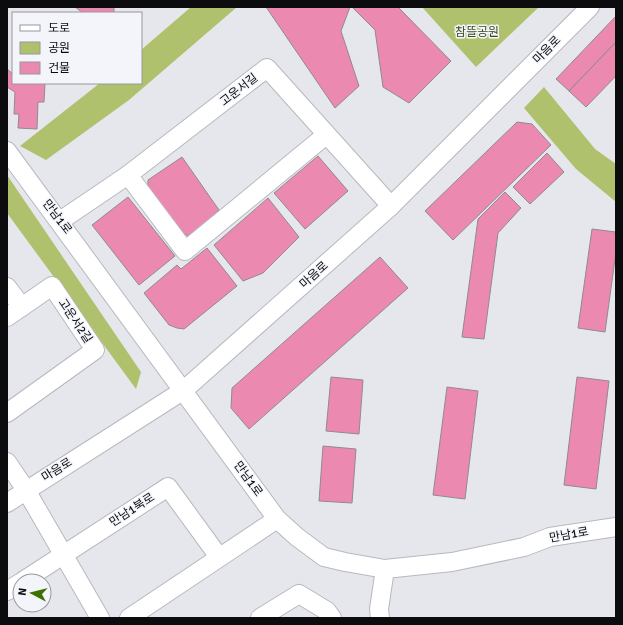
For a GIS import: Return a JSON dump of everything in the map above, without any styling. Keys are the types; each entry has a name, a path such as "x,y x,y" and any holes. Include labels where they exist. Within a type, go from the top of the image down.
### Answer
{"street":[{"name":"마음로","path":"7,503 184,390 391,206 590,7"},
{"name":"고운서길","path":"60,222 128,175 267,68 391,206"},
{"path":"128,175 185,251 326,135"},
{"name":"만남1로","path":"7,151 184,390 277,519 297,537 324,557 385,569 452,562 524,547 550,537 616,527"},
{"name":"고운서2길","path":"7,317 52,286 95,350 7,413"},
{"path":"7,287 22,307"},
{"path":"7,462 26,490 62,556 100,618"},
{"name":"만남1북로","path":"35,573 168,487 219,557"},
{"path":"129,618 277,519"},
{"path":"380,618 379,609 385,569"},
{"path":"260,618 299,594 327,611 332,618"}],"green space":[{"path":"191,7 237,7 129,100 46,160 20,146 99,84 142,84 142,49"},
{"name":"참뜰공원","path":"422,7 539,7 476,67"},
{"path":"544,87 595,149 616,164 616,202 576,169 524,108"},
{"path":"7,175 141,372 136,389 7,213"}],"building":[{"path":"75,7 114,7 114,12 82,12"},
{"path":"266,7 350,7 341,31 359,86 335,108"},
{"path":"352,7 398,7 451,61 409,103 383,87 375,30"},
{"path":"616,16 616,42 569,91 556,79"},
{"path":"616,42 616,76 586,107 569,91"},
{"path":"7,69 12,73 12,84 45,84 44,102 38,102 37,129 18,128 19,114 14,114 15,92 7,87"},
{"path":"517,122 532,124 551,145 453,240 425,211"},
{"path":"547,153 564,172 530,204 513,187"},
{"path":"318,156 348,191 305,229 274,193"},
{"path":"182,157 219,210 191,236 182,234 148,188 148,180"},
{"path":"505,192 521,208 498,233 484,339 462,337 478,219"},
{"path":"128,197 175,256 139,285 92,225"},
{"path":"268,198 299,237 263,273 243,281 214,245"},
{"path":"592,229 616,232 616,252 605,332 578,328"},
{"path":"207,248 237,286 184,329 169,325 144,293 177,265 181,269"},
{"path":"380,257 408,288 249,429 231,408 232,388"},
{"path":"331,377 363,380 359,434 326,431"},
{"path":"577,377 609,381 596,489 564,485"},
{"path":"447,387 478,391 465,499 433,495"},
{"path":"323,446 356,449 352,503 319,501"}]}
